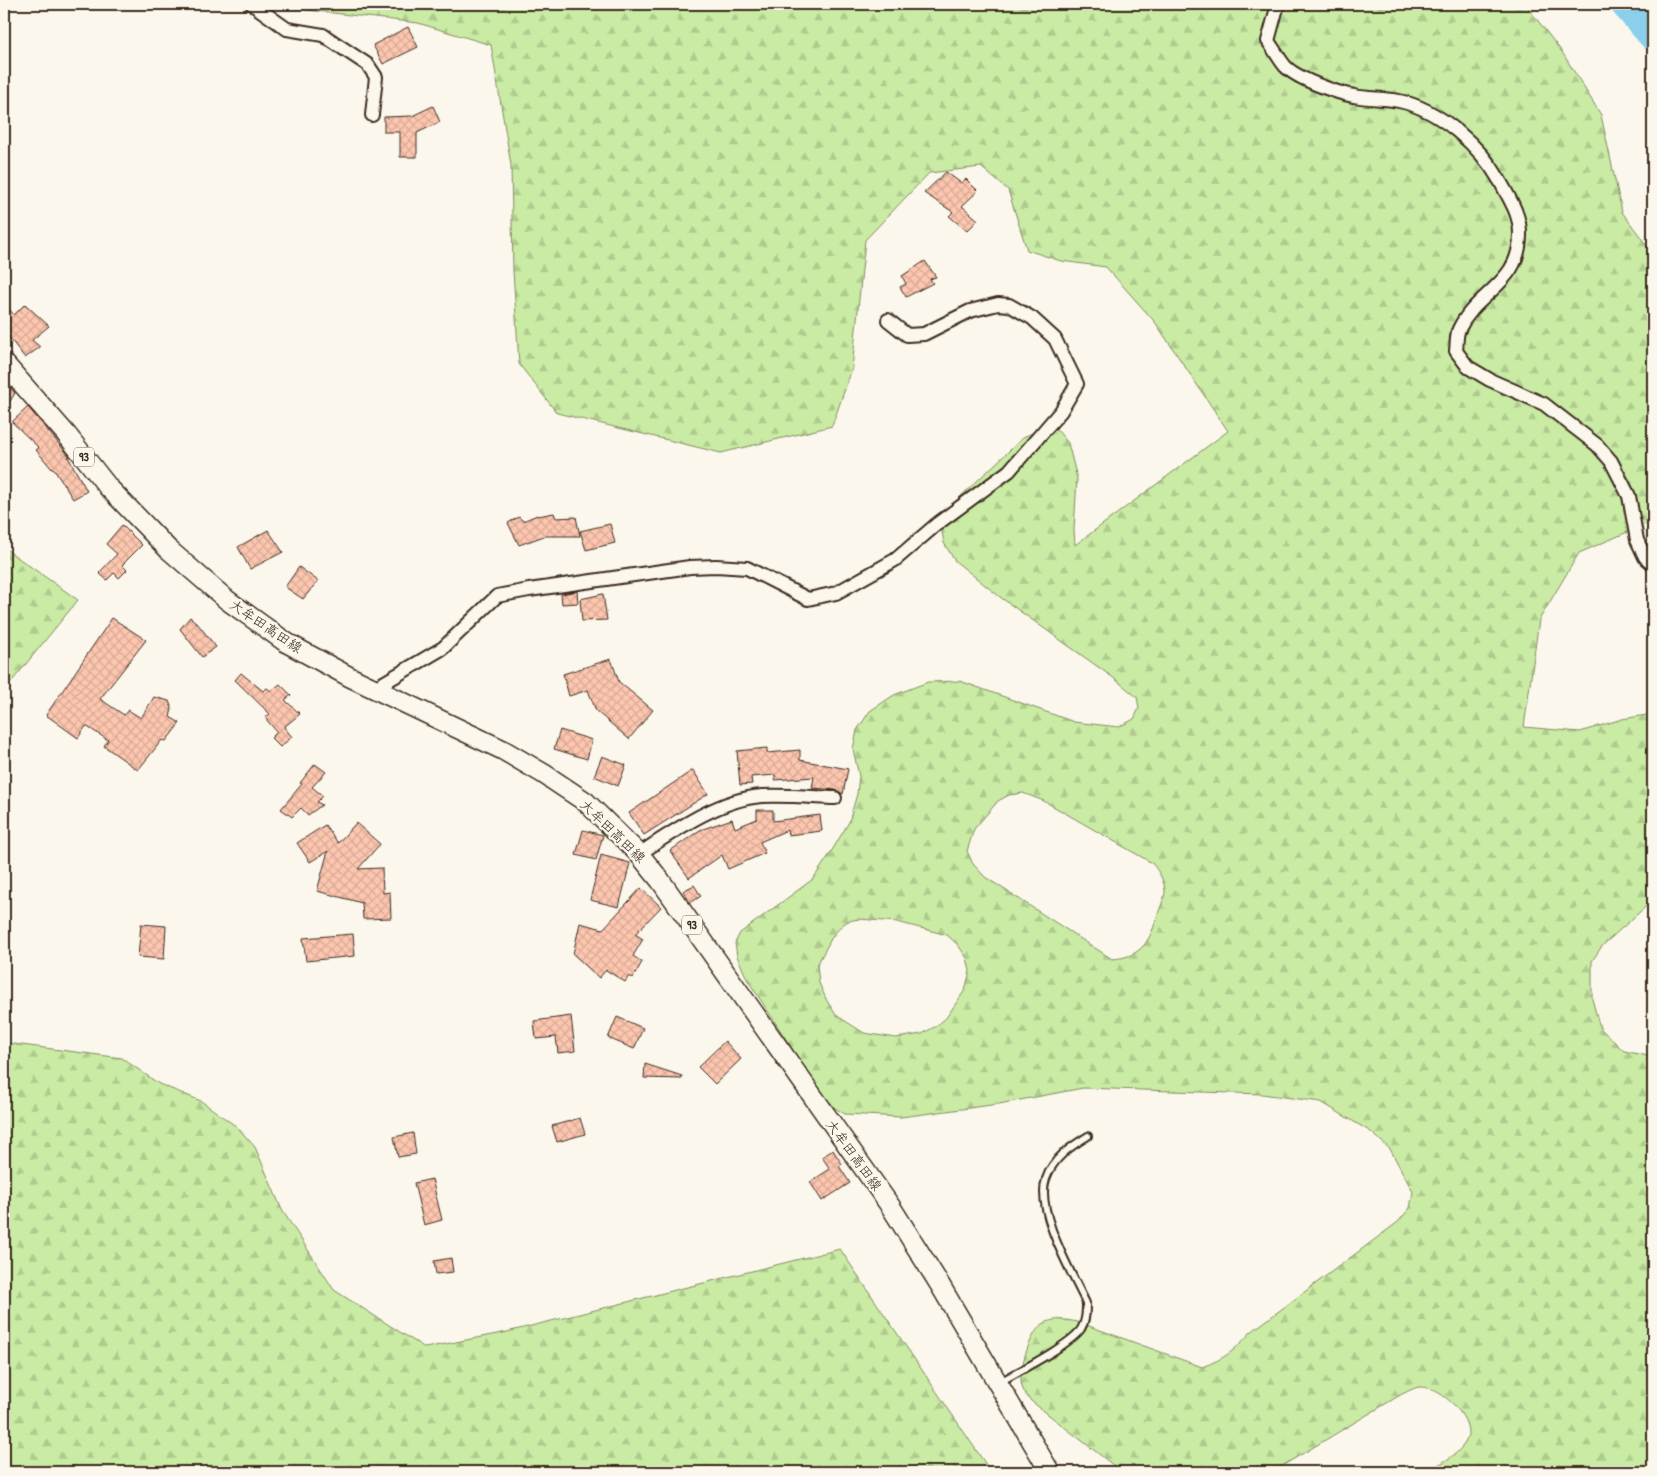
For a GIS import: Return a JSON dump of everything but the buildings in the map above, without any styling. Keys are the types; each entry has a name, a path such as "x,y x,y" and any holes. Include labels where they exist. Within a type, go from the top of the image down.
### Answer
{"main road":[{"name":"大牟田高田線","path":"4,363 108,487 168,549 202,580 262,627 287,643 503,750 544,774 586,802 639,854 660,880 891,1207 940,1285 1050,1472"}],"street":[{"path":"252,4 288,29 323,35 368,65 376,77 372,116"},
{"path":"1278,4 1268,41 1286,67 1306,80 1354,96 1400,101 1428,111 1454,128 1491,165 1516,210 1520,233 1516,261 1504,280 1468,314 1458,331 1456,351 1468,367 1490,380 1544,404 1597,445 1611,461 1629,496 1637,540 1645,557 1653,564"},
{"path":"375,688 443,648 497,596 680,568 716,566 747,568 808,599 836,593 895,560 937,524 1009,471 1060,410 1076,384 1055,339 1032,318 1009,305 998,304 970,312 924,334 907,335 888,320"},
{"path":"639,854 678,828 731,802 762,796 835,798"}],"lane":[{"path":"997,1384 1070,1339 1081,1328 1086,1315 1086,1302 1049,1224 1045,1197 1045,1180 1054,1164 1067,1148 1088,1136"}],"green space":[{"path":"235,4 1525,4 1562,52 1601,115 1622,212 1653,254 1653,521 1579,553 1539,620 1524,727 1580,732 1622,719 1653,714 1653,900 1602,946 1592,961 1592,999 1600,1028 1624,1051 1653,1057 1653,1472 1424,1472 1457,1452 1465,1443 1468,1435 1467,1425 1456,1407 1438,1392 1420,1387 1402,1394 1272,1472 1125,1472 1113,1465 1031,1401 1024,1392 1021,1383 1022,1366 1034,1334 1047,1322 1065,1320 1078,1322 1202,1367 1224,1357 1251,1332 1398,1222 1410,1208 1413,1192 1390,1149 1371,1132 1321,1102 1262,1094 1083,1088 999,1104 901,1117 845,1114 833,1107 815,1084 747,979 737,956 735,943 740,933 813,879 849,822 857,794 859,776 853,749 857,730 870,711 894,695 928,682 960,681 1074,722 1119,727 1134,719 1139,708 1137,697 1115,679 1000,597 955,561 944,543 942,532 945,511 1024,437 1044,427 1058,431 1068,443 1077,478 1075,545 1228,431 1155,322 1106,267 1061,261 1027,250 1008,190 981,167 929,173 865,240 852,369 832,426 721,453 557,413 519,364 513,270 511,165 491,45 418,23 299,9","holes":["1023,793 1044,801 1155,866 1162,880 1165,894 1152,932 1144,946 1138,951 1123,958 1112,959 985,877 973,864 967,851 974,829 998,801 1009,795","859,919 897,922 947,935 958,945 967,958 970,971 965,990 946,1018 936,1026 922,1034 896,1038 864,1033 836,1015 819,983 817,965 832,937 841,926 848,921"]},
{"path":"4,548 78,600 4,691"},
{"path":"4,1041 6,1043 122,1058 159,1084 201,1101 237,1127 255,1147 282,1210 334,1290 425,1348 507,1332 840,1249 991,1472 4,1472"}],"waterway":[{"path":"1624,4 1653,37"}]}
